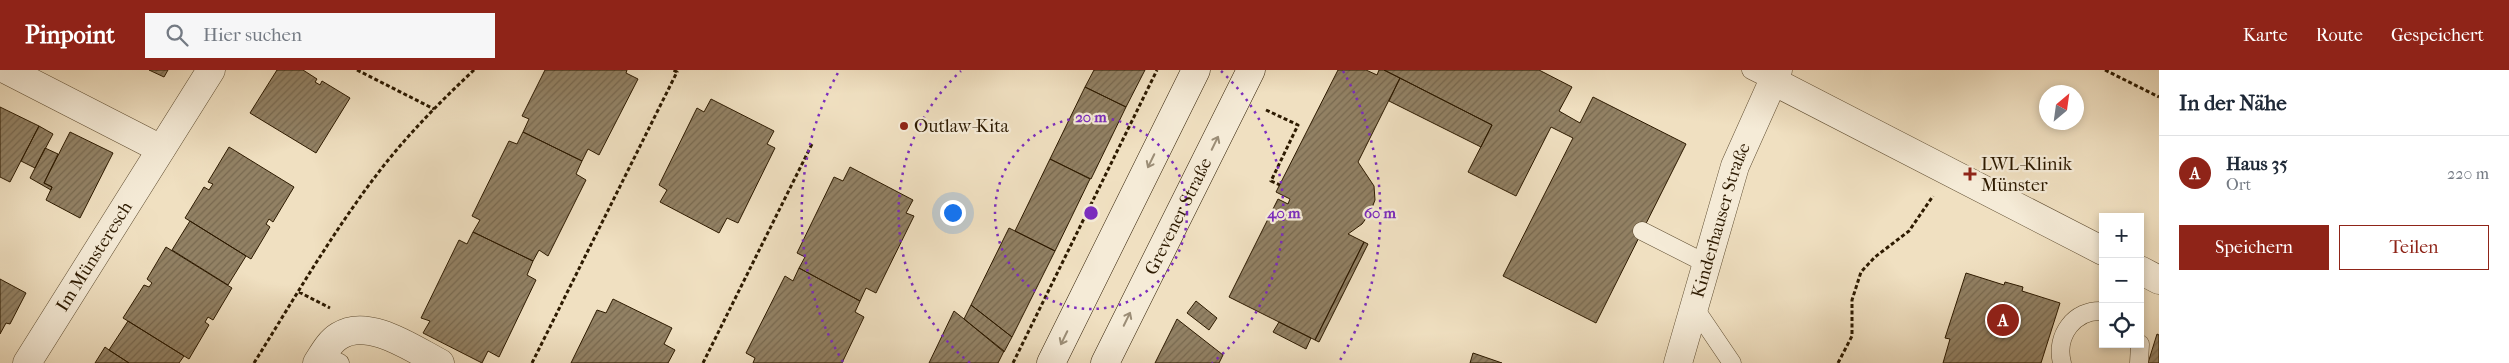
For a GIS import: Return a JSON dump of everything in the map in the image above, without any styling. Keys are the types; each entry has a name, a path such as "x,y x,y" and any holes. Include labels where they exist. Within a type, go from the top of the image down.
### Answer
{"street":[{"path":"7,70 161,149"},
{"name":"Im Münsteresch","path":"27,363 211,70"},
{"path":"1051,363 1196,70"},
{"name":"Grevener Straße","path":"1105,363 1251,70"},
{"path":"1767,74 1946,171 2099,249"},
{"name":"Kinderhauser Straße","path":"1678,363 1735,166 1767,74"},
{"path":"2144,272 2159,280"},
{"path":"326,360 333,340 345,333 361,330 377,332 440,363"}],"lane":[{"path":"1642,231 1707,264"},
{"path":"1694,307 1732,363"},
{"path":"2062,363 2060,349 2067,328 2085,314 2099,312"},
{"path":"2139,363 2140,348"}],"path":[{"path":"357,70 434,109"},
{"path":"254,363 358,201 401,144 474,70"},
{"path":"532,363 677,72 673,70"},
{"path":"1013,363 1157,70"},
{"path":"2105,70 2159,97"},
{"path":"1264,109 1298,125 1271,180 1280,185"},
{"path":"703,363 812,144"},
{"path":"1838,363 1852,336 1852,300 1861,272 1867,264 1915,224 1946,171"}],"building":[{"path":"149,70 168,70 164,77"},
{"path":"277,70 303,70 317,79 315,82 320,85 322,81 350,98 316,153 250,113"},
{"path":"545,70 627,70 626,73 638,79 599,155 588,149 582,161 523,132 529,119 522,116"},
{"path":"1094,70 1145,70 1126,107 1085,87"},
{"path":"1338,70 1366,70 1377,75 1379,70 1384,70 1400,78 1358,162 1374,186 1375,200 1370,213 1362,224 1348,234 1364,242 1315,340 1229,297 1278,199 1288,204 1290,199 1276,192"},
{"path":"1384,70 1539,70 1572,87 1559,111 1580,123 1593,97 1686,144 1596,323 1503,276 1573,138 1551,127 1516,196 1468,172 1492,125"},
{"path":"1400,78 1492,125 1481,147 1389,101"},
{"path":"1085,87 1126,107 1091,179 1050,159"},
{"path":"711,99 774,131 767,144 775,148 738,223 727,218 719,233 660,202 667,190 659,185 697,108 704,112"},
{"path":"0,107 39,126 10,182 0,177"},
{"path":"39,126 53,134 35,168 21,161"},
{"path":"70,132 113,153 80,218 46,200 52,187 44,183"},
{"path":"523,132 582,161 576,174 586,180 548,256 539,250 533,261 473,232 480,220 472,216 509,141 517,144"},
{"path":"229,147 294,187 273,222 269,219 266,224 270,227 251,259 185,218 204,187 209,190 213,184 208,182"},
{"path":"45,148 58,154 44,183 52,187 51,190 30,178"},
{"path":"1050,159 1090,179 1055,251 1015,231"},
{"path":"850,167 913,200 906,213 914,216 876,293 866,288 860,301 799,268 805,257 797,253 834,177 843,181"},
{"path":"190,221 246,256 228,285 172,250"},
{"path":"1009,228 1055,251 1012,337 971,305"},
{"path":"473,232 533,261 527,275 536,280 499,357 488,351 482,363 423,333 430,321 421,318 459,240 467,244"},
{"path":"1364,242 1368,244 1319,342 1315,340"},
{"path":"166,247 232,288 213,320 208,317 205,322 209,325 189,359 123,318 144,285 149,287 152,283 147,279"},
{"path":"799,268 860,301 855,312 864,317 842,363 753,363 755,358 746,353 785,276 793,281"},
{"path":"1966,273 2004,285 2005,282 2023,287 2022,291 2060,303 2041,363 1943,363 1950,339 1945,338"},
{"path":"0,279 26,293 10,324 6,323 0,334"},
{"path":"613,299 672,328 664,344 675,350 668,363 571,363 597,310 606,313"},
{"path":"1196,301 1217,318 1209,330 1187,313"},
{"path":"971,305 1012,337 1004,352 964,319"},
{"path":"954,311 1004,351 998,363 929,363"},
{"path":"1177,319 1223,355 1219,363 1155,363"},
{"path":"128,321 184,356 179,363 129,363 109,350"},
{"path":"1279,322 1311,338 1306,349 1273,332"},
{"path":"2157,334 2159,335 2159,363 2148,363"},
{"path":"105,347 109,350 129,363 95,363"},
{"path":"1473,353 1502,363 1470,363"}],"place":[{"name":"Outlaw-Kita","path":"904,126"},
{"name":"LWL-Klinik Münster","path":"1970,174"},
{"name":"Haus 35","path":"2003,320"}]}
